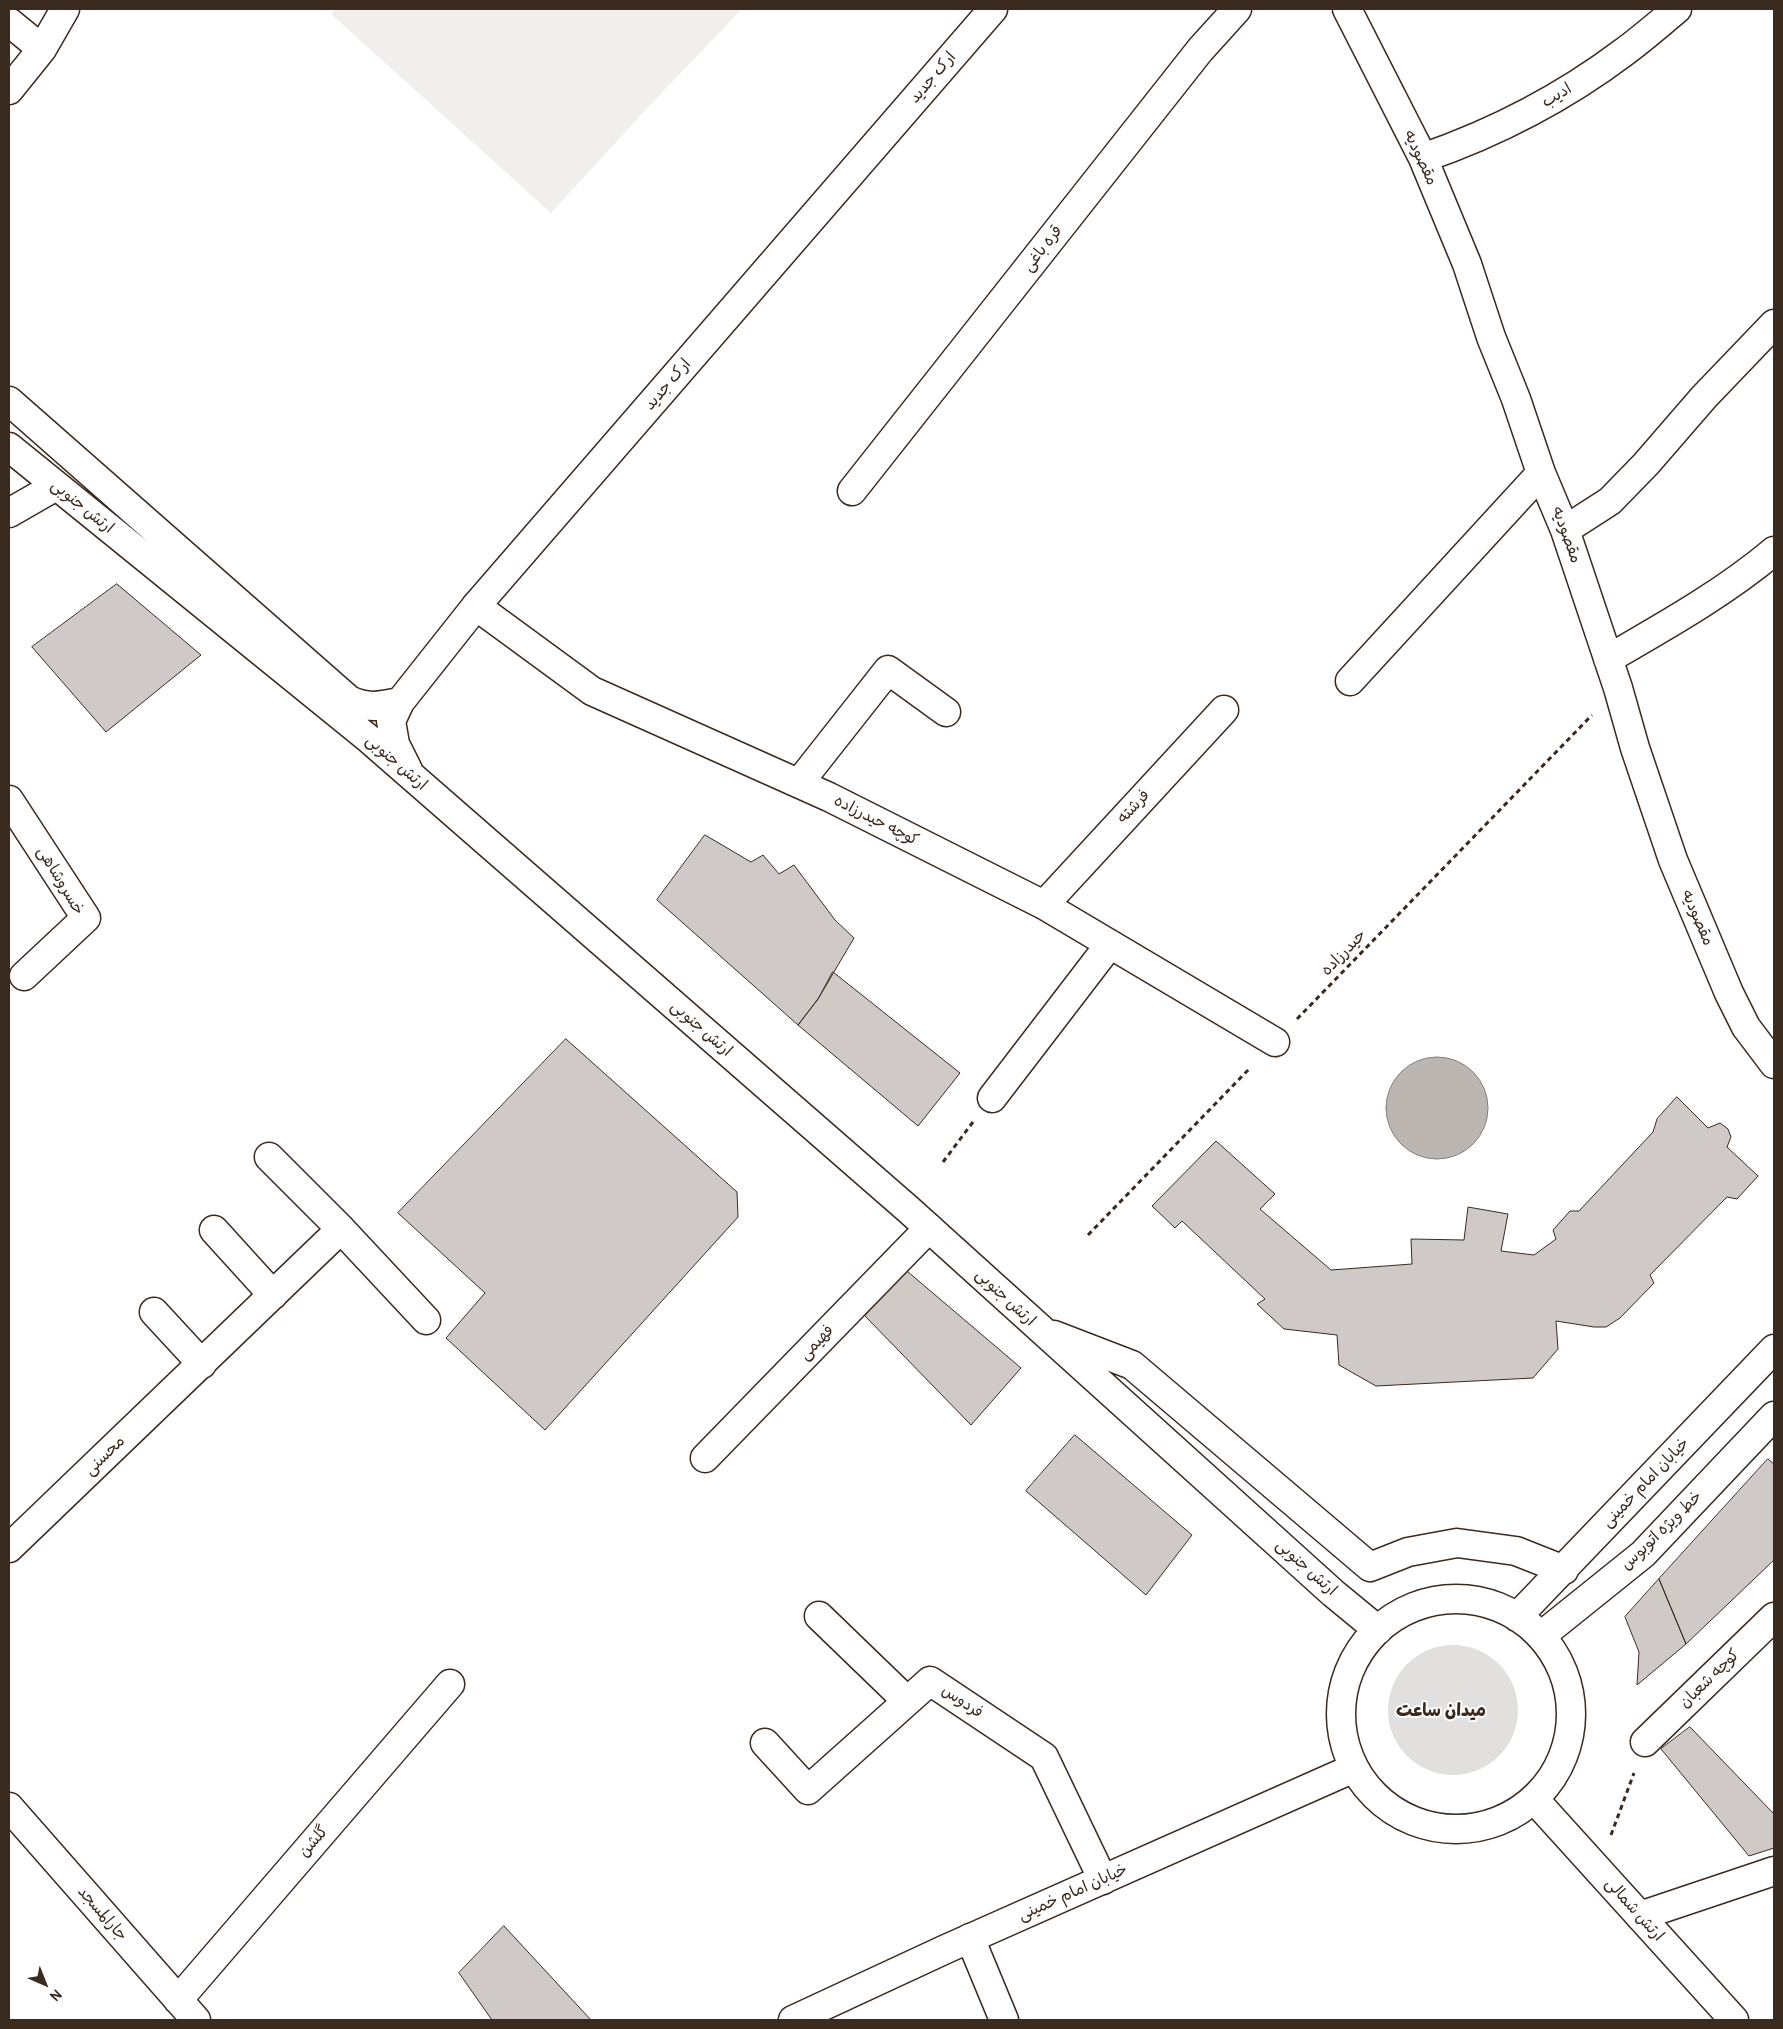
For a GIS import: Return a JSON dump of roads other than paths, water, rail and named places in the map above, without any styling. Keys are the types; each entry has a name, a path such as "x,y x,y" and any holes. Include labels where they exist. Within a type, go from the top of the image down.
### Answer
{"street":[{"path":"9,90 42,49 65,9"},
{"name":"ارک جدید","path":"412,777 395,744 391,721 400,702 476,606 993,9"},
{"name":"قره باغی","path":"852,491 1200,50 1237,9"},
{"name":"مقصودیه","path":"1347,9 1422,158 1467,264 1491,337 1516,398 1541,473 1565,530 1618,688 1656,810 1688,898 1728,993 1746,1027 1774,1064"},
{"name":"ادیب","path":"1422,158 1454,147 1508,124 1562,95 1624,52 1677,9"},
{"path":"9,22 42,49"},
{"path":"1565,530 1610,501 1646,464 1704,397 1774,324"},
{"name":"ارتش جنوبی","path":"9,401 349,700 361,706 376,706 400,702"},
{"name":"ارتش جنوبی","path":"9,447 362,733 929,1228 1038,1329 1333,1593 1378,1630"},
{"path":"1350,681 1541,473"},
{"path":"9,513 56,486"},
{"path":"1608,660 1673,621 1757,565 1774,551"},
{"name":"کوچه حیدرزاده","path":"476,606 592,692 799,783 1044,905 1275,1042"},
{"path":"799,783 888,670 946,712"},
{"name":"فرشته","path":"1044,905 1224,710"},
{"name":"خسروشاهی","path":"9,800 86,918 24,976"},
{"path":"992,1098 1110,944"},
{"path":"269,1157 341,1229 426,1320"},
{"name":"فهیمی","path":"705,1458 929,1228"},
{"name":"محسنی","path":"9,1548 341,1229"},
{"path":"214,1230 273,1295"},
{"path":"154,1312 202,1364"},
{"path":"1038,1329 1132,1364 1370,1567 1408,1552 1457,1543 1516,1552 1564,1570"},
{"name":"خیابان امام خمینی","path":"1518,1617 1774,1349"},
{"name":"خط ویژه اتوبوس","path":"1541,1636 1643,1554 1774,1416"},
{"path":"1460,1599 1490,1604 1518,1617 1541,1636 1558,1660 1568,1689 1571,1718 1566,1748 1553,1775 1534,1798 1510,1816 1482,1827 1451,1830 1422,1825 1394,1812 1371,1793 1354,1768 1344,1740 1341,1710 1346,1680 1359,1654 1378,1630 1402,1613 1430,1602 1460,1599"},
{"path":"819,1616 907,1701"},
{"name":"کوچه شعبان","path":"1645,1742 1774,1617"},
{"name":"فردوس","path":"765,1743 808,1790 930,1681 1044,1757 1103,1880"},
{"name":"گلشن","path":"178,2000 450,1684"},
{"name":"خیابان امام خمینی","path":"793,2020 970,1938 1354,1768"},
{"name":"ارتش شمالی","path":"1534,1798 1734,2020"},
{"name":"جارالمسجد","path":"9,1807 196,2020"},
{"path":"1640,1916 1774,1870"},
{"path":"970,1938 1004,2020"}],"district":[{"name":"میدان ساعت","path":"1441,1711"}]}
